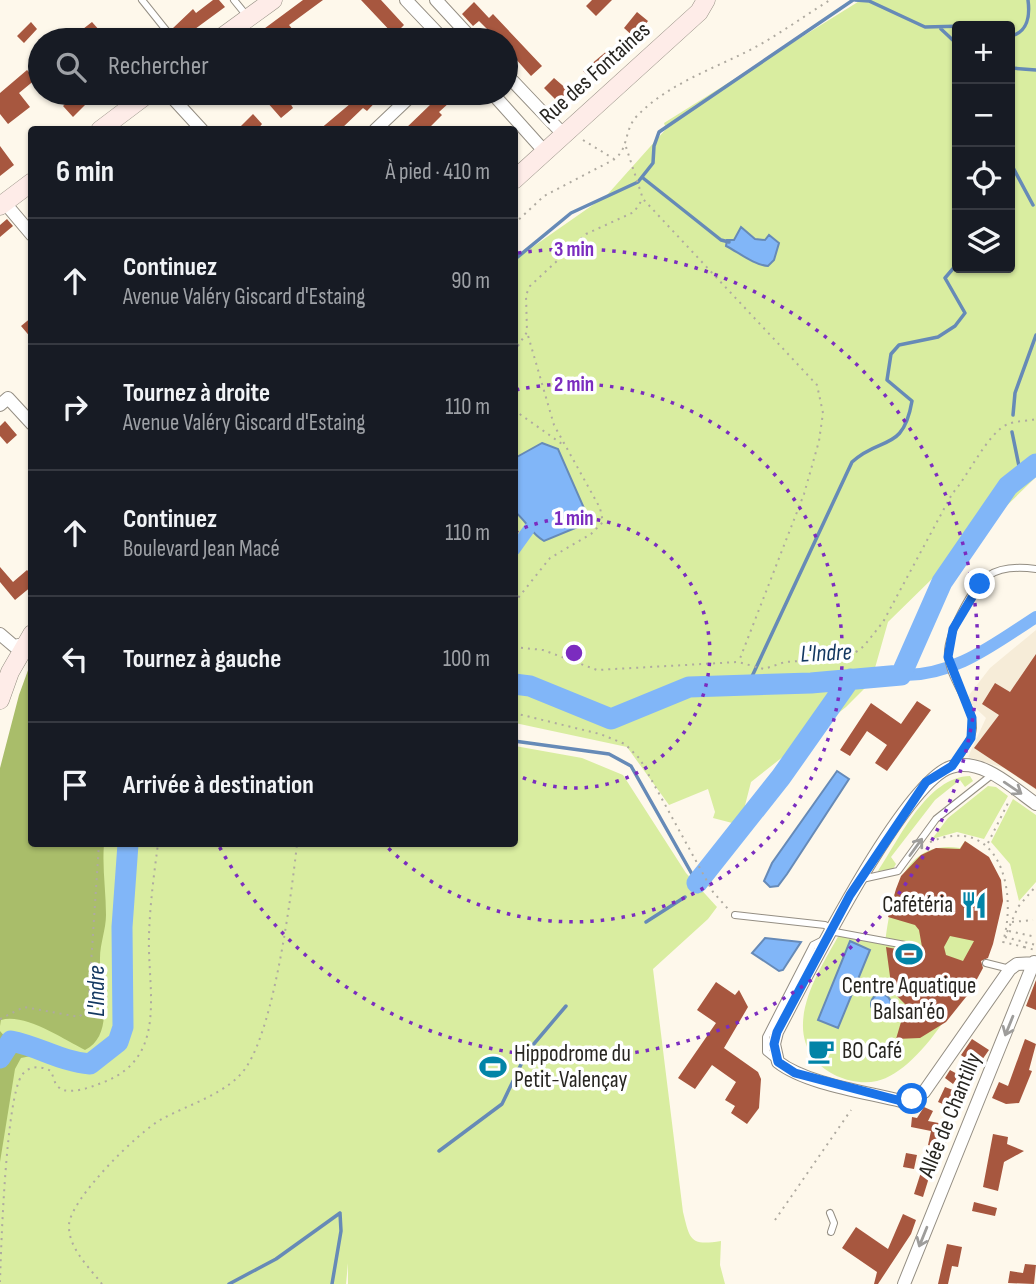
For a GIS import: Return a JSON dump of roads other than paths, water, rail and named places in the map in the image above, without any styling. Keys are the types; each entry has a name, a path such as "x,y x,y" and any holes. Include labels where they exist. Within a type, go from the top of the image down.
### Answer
{"street":[{"path":"234,28 273,0"},
{"path":"406,0 433,28"},
{"path":"436,0 462,28"},
{"name":"Rue des Fontaines","path":"518,176 699,12 706,0"},
{"path":"518,87 563,134"},
{"path":"105,126 133,105"},
{"path":"179,105 198,126"},
{"path":"378,126 401,105"},
{"path":"503,105 545,152"},
{"path":"28,185 2,204 28,231"},
{"path":"0,405 8,398 27,409"},
{"path":"0,634 14,646 28,639"},
{"path":"0,700 28,639"},
{"path":"1035,958 1010,969 924,1092 912,1099 901,1101 795,1073 778,1062 774,1044 777,1032 828,935 860,879 926,782 952,766 977,767 993,774 1036,804"},
{"name":"Allée de Chantilly","path":"904,1284 1035,958"}],"lane":[{"path":"142,0 164,28"},
{"path":"234,0 248,17"},
{"path":"952,766 971,738 973,729 972,718 948,657 953,629 988,576 1009,569 1036,569"},
{"path":"860,879 898,871 936,820 993,774"},
{"path":"735,915 825,925 828,935 916,947"},
{"path":"986,962 1010,969"},
{"path":"830,1213 834,1223 831,1233"}],"water":[{"path":"741,227 755,239 765,240 769,235 779,243 774,260 768,266 752,261 726,246 727,240 734,240"},
{"path":"542,443 558,449 587,515 585,524 544,541 535,534 518,515 518,456"},
{"path":"837,771 849,779 787,874 778,886 770,887 764,881 772,863"},
{"path":"765,938 801,942 783,970 779,971 752,953"},
{"path":"850,941 870,950 838,1028 818,1020"},
{"path":"881,994 888,997 891,1004 888,1011 881,1014 874,1011 871,1004 874,997"}],"waterway":[{"path":"518,257 571,213 638,182 653,163 654,146 659,132 853,0"},
{"path":"855,0 869,1 925,27 952,26"},
{"path":"1015,34 1024,27 1028,17 1028,0"},
{"path":"941,29 952,39"},
{"path":"1015,68 1036,70"},
{"path":"1015,171 1033,205"},
{"path":"643,178 721,240 729,242"},
{"path":"748,685 852,462 872,448 897,436 903,429 912,401 887,380 891,354 899,345 938,337 955,326 965,313 945,278 952,270"},
{"path":"1013,415 1015,393 1036,335"},
{"path":"1012,432 1021,476"},
{"name":"L'Indre","path":"518,684 530,686 611,719 689,687 811,683 901,675 942,582 1008,486 1036,464"},
{"path":"518,544 529,529"},
{"path":"901,675 938,671 955,665 989,648 1036,617"},
{"path":"697,883 781,777 850,679"},
{"path":"518,742 609,754 631,766 697,883"},
{"name":"L'Indre","path":"0,1058 11,1041 90,1064 118,1042 123,1027 122,927 128,847"},
{"path":"646,922 685,897"},
{"path":"439,1151 502,1104 527,1052 566,1006"},
{"path":"229,1284 276,1259 340,1213"},
{"path":"332,1284 341,1231 340,1213"}],"place":[{"name":"Cafétéria","path":"974,905"},
{"name":"Centre Aquatique Balsan'éo","path":"909,954"},
{"name":"BO Café","path":"821,1051"},
{"name":"Hippodrome du Petit-Valençay","path":"493,1067"}]}
